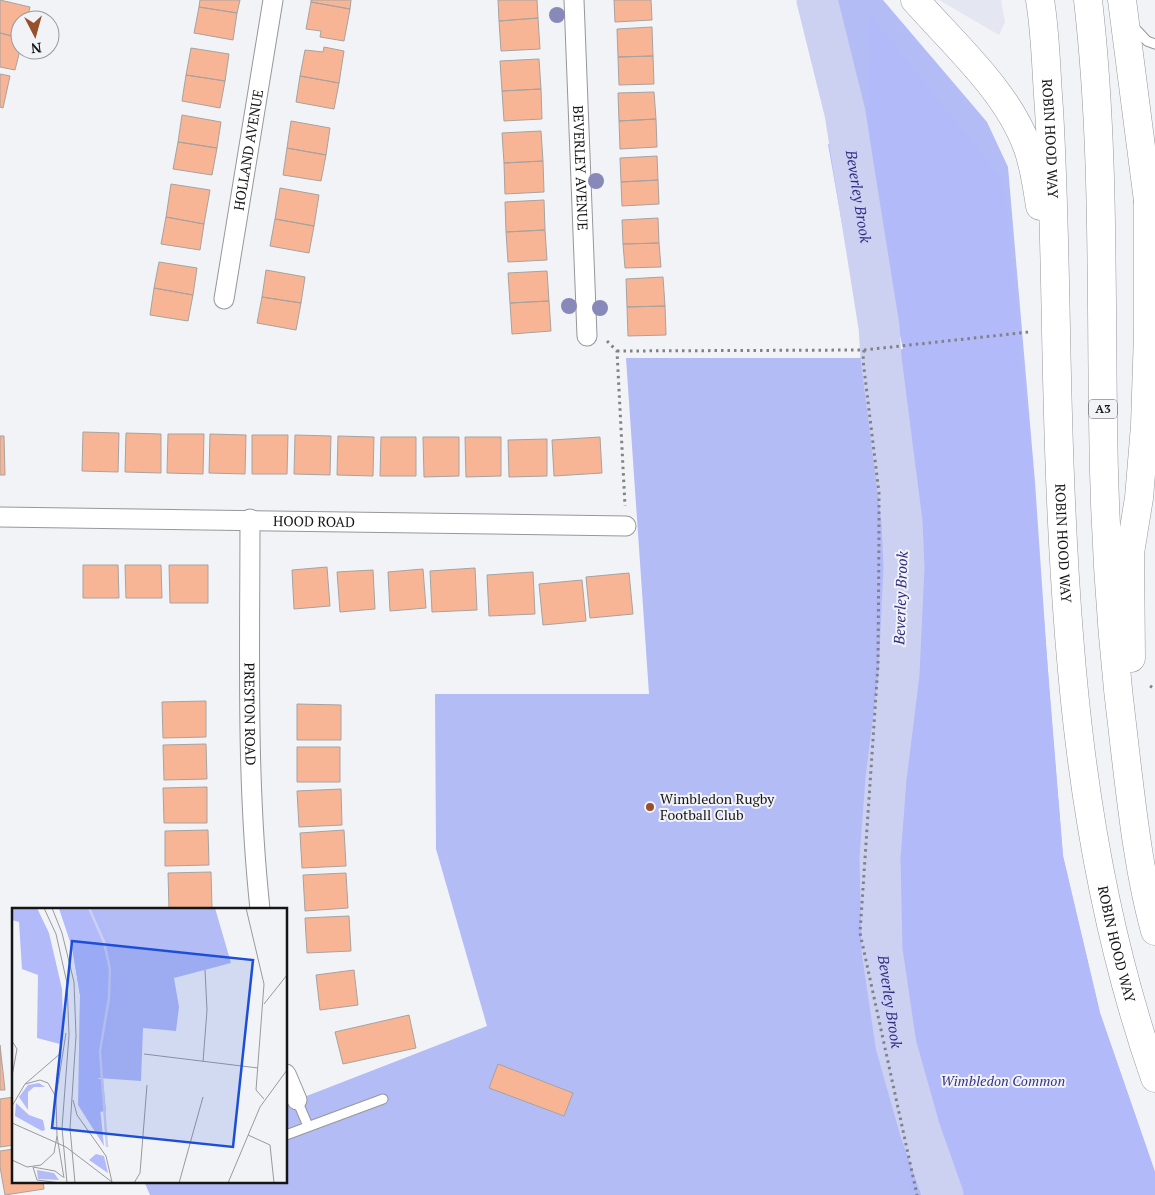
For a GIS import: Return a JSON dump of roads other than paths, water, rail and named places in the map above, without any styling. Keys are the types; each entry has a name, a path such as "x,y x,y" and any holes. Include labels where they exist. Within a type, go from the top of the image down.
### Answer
{"main road":[{"path":"915,0 1002,100 1028,146 1038,195 1056,319"},
{"name":"ROBIN HOOD WAY","path":"1040,0 1054,190 1056,319 1066,597 1079,749 1112,934 1136,1023 1155,1078"},
{"name":"A3","path":"1088,0 1100,187 1103,288 1103,417 1110,596 1118,700 1133,817 1155,930"},
{"path":"1123,9 1151,194 1145,426 1139,498 1130,553 1133,817"},
{"path":"1139,498 1155,468"}],"street":[{"name":"HOLLAND AVENUE","path":"224,299 273,0"},
{"name":"BEVERLEY AVENUE","path":"574,0 595,336"},
{"name":"HOOD ROAD","path":"0,516 626,526"},
{"name":"PRESTON ROAD","path":"250,519 251,780 254,850 260,908"},
{"path":"288,1079 297,1100"}],"lane":[{"path":"1123,9 1147,41 1155,44"},
{"path":"288,1134 383,1099"},
{"path":"297,1100 308,1126"}],"waterway":[{"name":"Beverley Brook","path":"817,0 845,113 879,327 881,358 902,522 904,567 899,674 886,779 880,858 882,950 896,1045 920,1130 943,1195"}],"place":[{"name":"Wimbledon Rugby Football Club","path":"650,807"}],"park label":[{"name":"Wimbledon Common","path":"1003,1081"}]}
